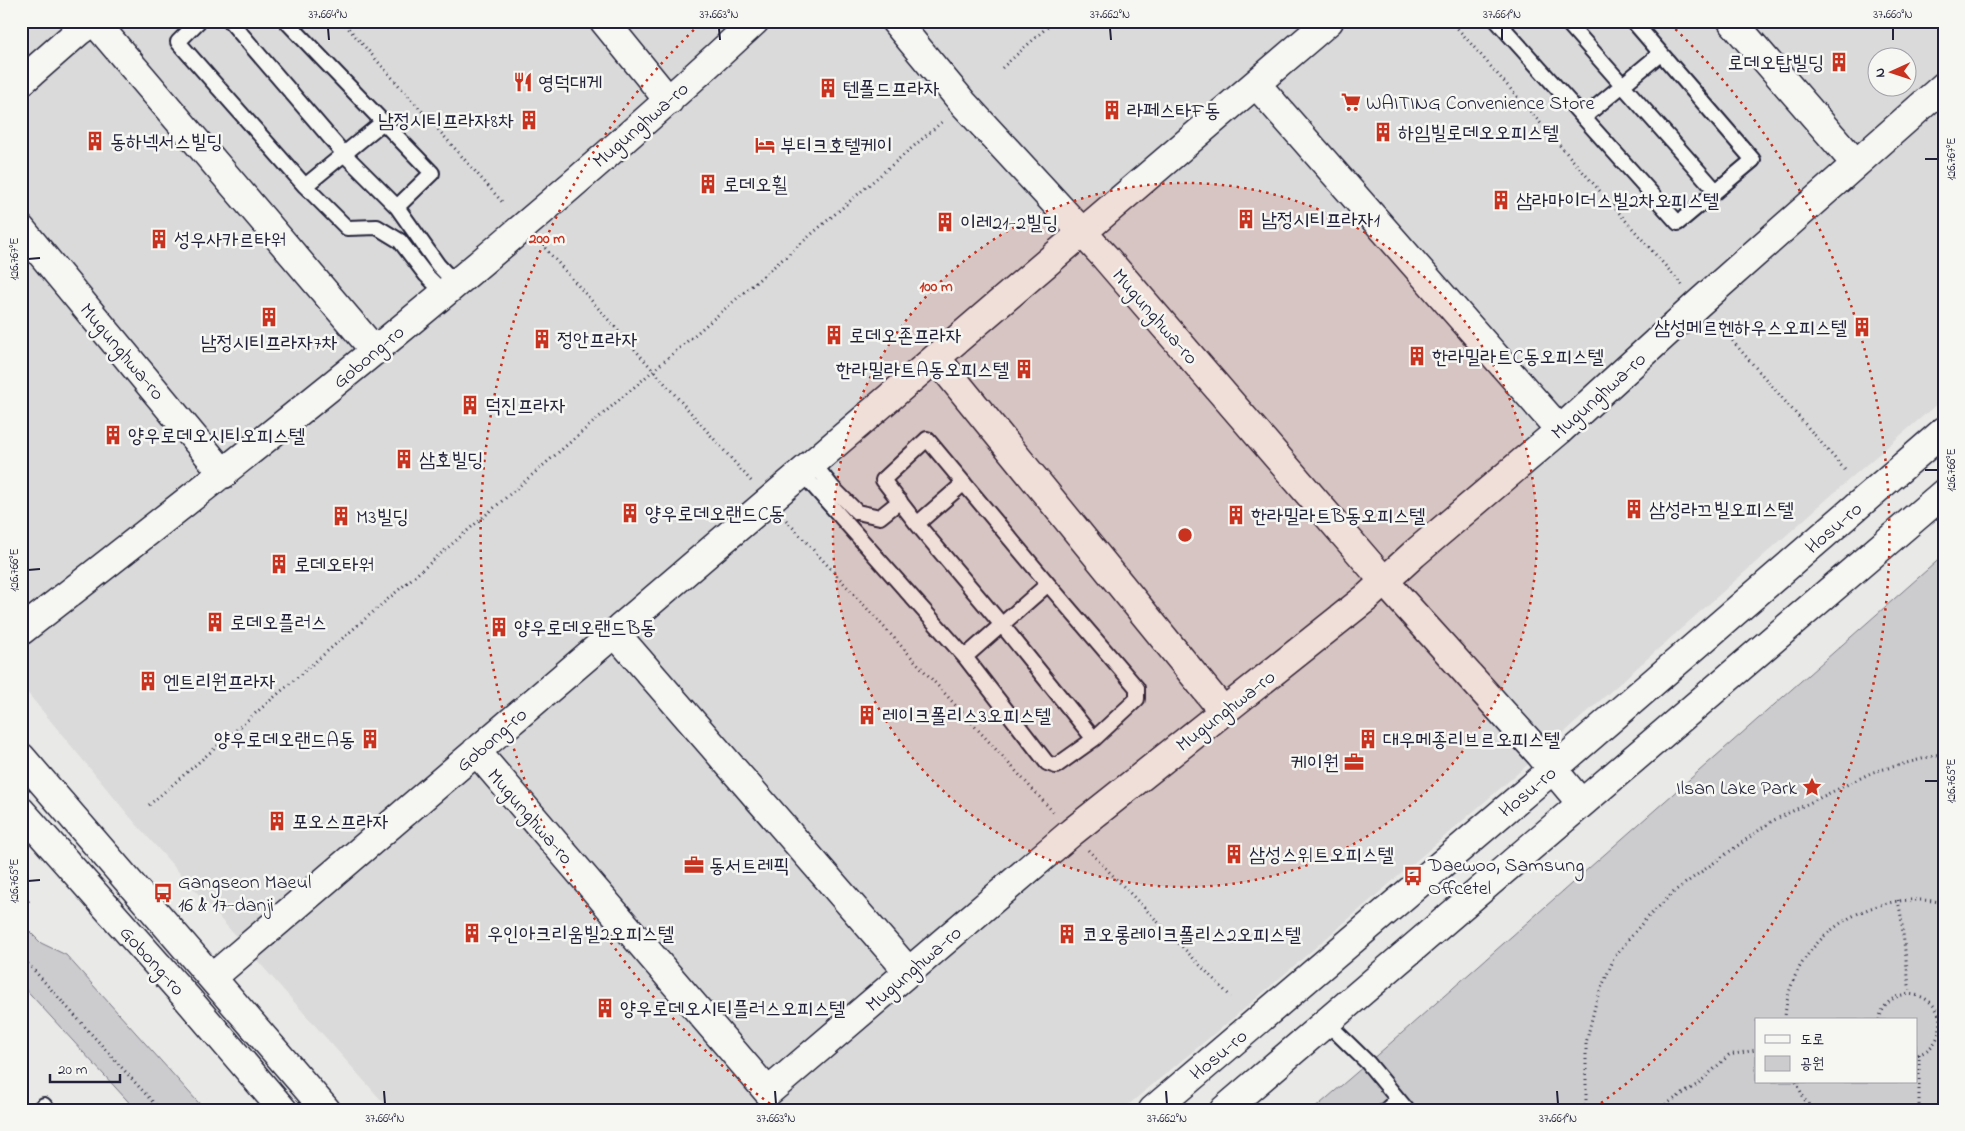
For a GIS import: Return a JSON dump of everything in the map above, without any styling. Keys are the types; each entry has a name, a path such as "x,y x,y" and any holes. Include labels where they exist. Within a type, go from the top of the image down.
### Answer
{"street":[{"path":"21,82 78,32 94,21 375,351"},
{"path":"604,21 669,101"},
{"name":"Mugunghwa-ro","path":"524,225 669,101 755,21"},
{"name":"Mugunghwa-ro","path":"894,21 963,104 1105,257 1385,582 1540,754 1581,803"},
{"path":"769,502 1329,21"},
{"path":"1732,21 1856,164"},
{"path":"1256,84 1560,430"},
{"name":"Mugunghwa-ro","path":"476,752 768,1092 1072,832 1385,582 1414,554 1560,430 1699,303 1944,86"},
{"name":"Gobong-ro","path":"21,632 224,474 375,351 524,225"},
{"name":"Mugunghwa-ro","path":"21,229 224,474"},
{"path":"936,358 1224,712"},
{"name":"Hosu-ro","path":"1153,1110 1552,770 1944,431"},
{"path":"1224,1110 1944,493"},
{"name":"Gobong-ro","path":"213,977 769,502"},
{"path":"615,633 909,972"},
{"name":"Gobong-ro","path":"21,757 326,1110"},
{"name":"Gobong-ro","path":"21,811 187,998 283,1110"}],"lane":[{"path":"199,21 178,42 305,186 346,228 377,228 400,242 426,275 449,288"},
{"path":"230,21 344,154 397,206 438,265 449,288"},
{"path":"286,21 432,173 397,206"},
{"path":"1497,21 1678,223 1753,160 1633,21"},
{"path":"1566,21 1716,191"},
{"path":"1584,117 1660,54"},
{"path":"305,186 383,122"},
{"path":"807,468 965,657 1046,763 1056,766 1094,739 1137,699 1137,688 928,439 883,480 1094,739"},
{"path":"807,468 833,488 857,512 880,517 900,501"},
{"path":"917,524 964,483"},
{"path":"965,657 1048,584"},
{"path":"1326,1022 1368,1063 1402,1104 1386,1110"},
{"path":"38,1110 44,1105 48,1110"}],"path":[{"path":"342,21 504,204"},
{"path":"1002,68 1054,21"},
{"path":"1451,21 1687,291"},
{"path":"149,805 943,121"},
{"path":"546,248 769,502 1057,816"},
{"path":"1710,316 1845,470"},
{"path":"1586,1110 1586,1043 1597,998 1615,956 1644,921 1676,890 1772,821 1873,772 1944,753"},
{"path":"1083,844 1231,997"},
{"path":"1785,1018 1791,989 1801,966 1814,946 1832,929 1852,915 1874,906 1898,900 1920,899 1944,903"},
{"path":"21,908 29,900"},
{"path":"1898,900 1910,994"},
{"path":"21,956 160,1110"},
{"path":"1880,1018 1881,1012 1893,998 1902,994 1910,994 1919,995 1934,1006 1942,1022 1935,1042 1928,1049 1918,1054 1919,1110"},
{"path":"1657,1110 1698,1084 1729,1055 1755,1050"},
{"path":"1797,1084 1805,1100 1813,1110"}],"shaded area":[{"path":"21,21 1944,21 1944,398 1852,477 1540,754 1244,1009 1122,1110 390,1110 130,817 21,685"}],"green space":[{"name":"Ilsan Lake Park","path":"1944,555 1944,1110 1313,1110 1385,1048"},
{"path":"21,923 41,943 66,955 205,1110 136,1110 21,984"}],"place":[{"name":"로데오탑빌딩","path":"1839,62"},
{"name":"영덕대게","path":"523,82"},
{"name":"텐폴드프라자","path":"828,88"},
{"name":"WAITING Convenience Store","path":"1351,102"},
{"name":"라페스타F동","path":"1112,110"},
{"name":"남정시티프라자8차","path":"529,120"},
{"name":"하임빌로데오오피스텔","path":"1383,132"},
{"name":"동하넥서스빌딩","path":"95,141"},
{"name":"부티크호텔케이","path":"765,145"},
{"name":"로데오휠","path":"708,184"},
{"name":"삼라마이더스빌2차오피스텔","path":"1501,200"},
{"name":"남정시티프라자1","path":"1246,219"},
{"name":"이레21-2빌딩","path":"945,222"},
{"name":"성우사카르타워","path":"159,239"},
{"name":"남정시티프라자7차","path":"269,317"},
{"name":"삼성메르헨하우스오피스텔","path":"1862,327"},
{"name":"로데오존프라자","path":"834,335"},
{"name":"정안프라자","path":"542,339"},
{"name":"한라밀라트C동오피스텔","path":"1417,356"},
{"name":"한라밀라트A동오피스텔","path":"1024,369"},
{"name":"덕진프라자","path":"470,405"},
{"name":"양우로데오시티오피스텔","path":"113,435"},
{"name":"삼호빌딩","path":"404,459"},
{"name":"삼성라끄빌오피스텔","path":"1634,509"},
{"name":"양우로데오랜드C동","path":"630,513"},
{"name":"한라밀라트B동오피스텔","path":"1236,515"},
{"name":"M3빌딩","path":"341,516"},
{"name":"로데오타워","path":"279,564"},
{"name":"로데오플러스","path":"215,622"},
{"name":"양우로데오랜드B동","path":"499,627"},
{"name":"엔트리원프라자","path":"148,681"},
{"name":"레이크폴리스3오피스텔","path":"867,715"},
{"name":"양우로데오랜드A동","path":"370,739"},
{"name":"대우메종리브르오피스텔","path":"1368,739"},
{"name":"케이원","path":"1354,762"},
{"name":"Ilsan Lake Park","path":"1812,787"},
{"name":"포오스프라자","path":"277,821"},
{"name":"삼성스위트오피스텔","path":"1234,854"},
{"name":"동서트레픽","path":"694,865"},
{"name":"Daewoo, Samsung Offcetel","path":"1413,876"},
{"name":"Gangseon Maeul 16 & 17-danji","path":"163,893"},
{"name":"우인아크리움빌2오피스텔","path":"472,933"},
{"name":"코오롱레이크폴리스2오피스텔","path":"1067,934"},
{"name":"양우로데오시티플러스오피스텔","path":"605,1008"}]}
